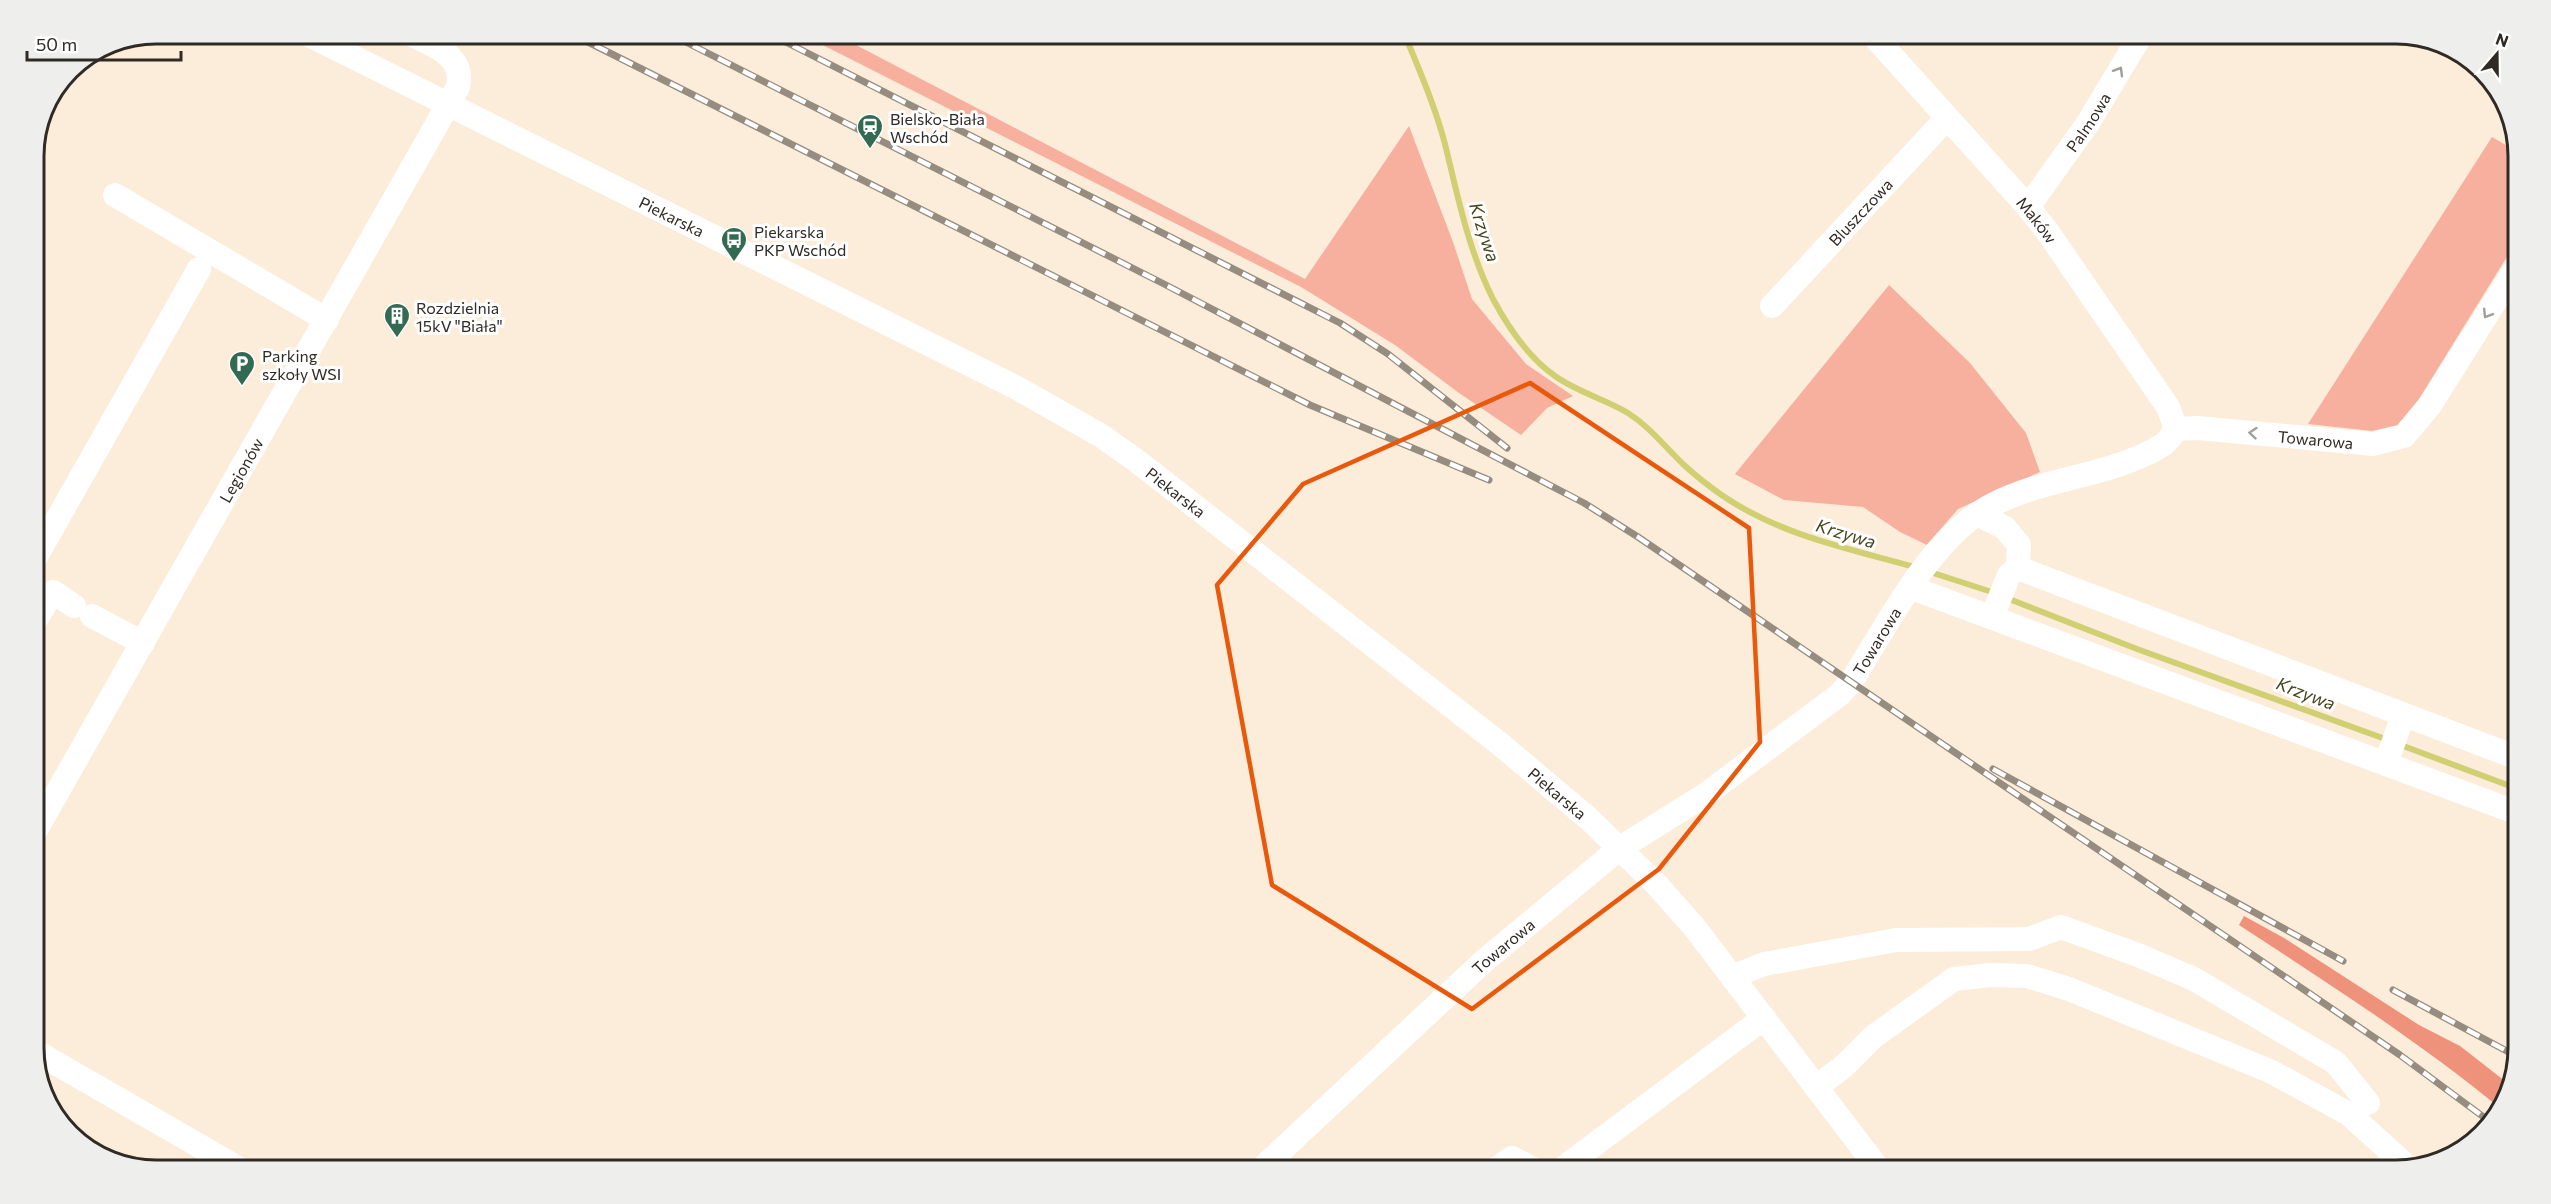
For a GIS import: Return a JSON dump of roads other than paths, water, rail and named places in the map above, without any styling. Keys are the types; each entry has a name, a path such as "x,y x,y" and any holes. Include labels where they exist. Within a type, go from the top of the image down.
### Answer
{"street":[{"name":"Piekarska","path":"327,44 1017,388 1100,435 1177,489 1557,790 1620,848 1656,884 1732,977 1872,1160"},
{"name":"Legionów","path":"44,816 458,87 460,77 458,66 452,57 430,44"},
{"name":"Maków","path":"1881,44 2028,207 2168,407 2176,429"},
{"name":"Palmowa","path":"2028,207 2088,123 2135,44"},
{"name":"Bluszczowa","path":"1772,306 1947,118"},
{"path":"115,195 327,320"},
{"path":"44,544 199,269"},
{"name":"Towarowa","path":"1270,1160 1484,961 1620,848 1705,795 1839,695 1851,682 1931,558 1950,537 1977,514 2035,487 2136,458 2163,445 2176,429 2198,428 2373,444 2404,436 2430,405 2507,282"},
{"path":"1977,514 2005,528 2019,544 2014,571 1994,612"},
{"path":"2014,571 2395,739 2508,807"},
{"path":"44,580 52,592 143,643"},
{"path":"1915,584 1994,612 2395,739 2508,756"},
{"path":"44,605 52,592"},
{"path":"1732,977 1764,964 1896,940 2030,939 2061,927 2138,955 2194,979 2337,1063 2368,1103"},
{"path":"1816,1087 1843,1067 1873,1037 1954,979 1991,975 2028,976 2069,989 2270,1071 2349,1114 2400,1160"},
{"path":"1574,1160 1764,1018"},
{"path":"44,1056 224,1160"}],"waterway":[{"name":"Krzywa","path":"1408,44 1445,144 1464,223 1484,280 1505,320 1536,360 1564,382 1628,413 1698,477 1746,510 1818,540 1918,568"},
{"name":"Krzywa","path":"1927,571 1995,593"},
{"name":"Krzywa","path":"2004,597 2137,649 2388,740"},
{"name":"Krzywa","path":"2398,744 2508,785"}],"railway":[{"path":"592,44 1310,405 1489,480"},
{"path":"690,44 1164,284 1584,503 1638,537 2400,1055 2484,1117"},
{"path":"790,44 1340,323 1388,354 1507,448"},
{"path":"1993,769 2343,961"},
{"path":"2393,990 2508,1052"}],"place":[{"name":"Bielsko-Biała Wschód","path":"870,150"},
{"name":"Piekarska PKP Wschód","path":"734,263"},
{"name":"Rozdzielnia 15kV \"Biała\"","path":"397,339"},
{"name":"Parking szkoły WSI","path":"242,387"}]}
